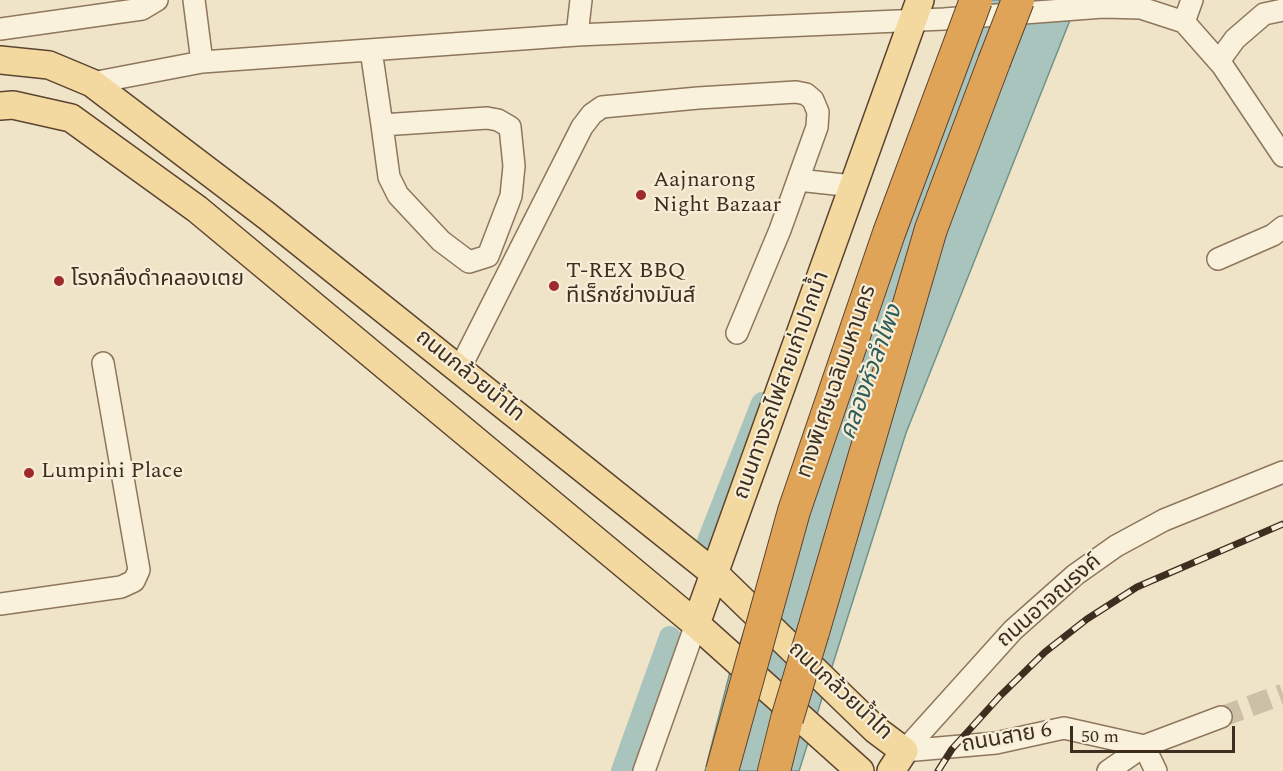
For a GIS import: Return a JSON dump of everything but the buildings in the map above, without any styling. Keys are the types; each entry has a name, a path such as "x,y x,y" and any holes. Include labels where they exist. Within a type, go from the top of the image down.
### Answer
{"highway":[{"name":"ทางพิเศษเฉลิมมหานคร","path":"722,771 794,511 889,233 976,0"},
{"name":"ทางพิเศษเฉลิมมหานคร","path":"774,771 787,719 931,228 1018,0"}],"main road":[{"name":"ถนนทางรถไฟสายเก่าปากน้ำ","path":"696,624 916,10"},
{"name":"ถนนกล้วยน้ำไท","path":"0,60 49,65 92,83 267,216 715,574 876,730 897,761"},
{"path":"70,118 92,83"},
{"name":"ถนนกล้วยน้ำไท","path":"0,106 13,105 70,118 196,209 696,624 860,771"}],"street":[{"path":"0,29 142,9 157,0"},
{"path":"194,0 202,62"},
{"path":"577,35 581,0"},
{"path":"1184,22 1192,0"},
{"path":"92,83 202,62 916,10 944,19 1103,7 1151,9 1184,22 1219,61 1283,156"},
{"path":"1219,61 1235,39 1264,14 1283,10"},
{"path":"371,50 389,177 398,195 441,241 469,262 488,256 511,196 514,166 510,127 498,120 487,118 382,125"},
{"path":"459,370 582,127 592,114 602,107 709,97 796,92 806,94 813,100 818,112 817,127 737,333"},
{"path":"798,180 854,186"},
{"path":"1218,259 1273,235 1283,227"},
{"path":"0,604 121,587 134,581 139,570 103,363"},
{"name":"ถนนอาจณรงค์","path":"897,761 1013,630 1075,574 1116,546 1164,520 1283,472"},
{"name":"ถนนทางรถไฟสายเก่าปากน้ำ","path":"644,771 696,624"},
{"path":"1108,771 1144,746 1221,717"},
{"name":"ถนนสาย 6","path":"897,761 1064,728 1144,746"},
{"path":"1144,746 1156,771"}],"water":[{"name":"คลองหัวลำโพง","path":"966,0 1078,0 906,433 799,771 705,771 730,672 877,246"}],"waterway":[{"path":"708,541 762,403"},
{"path":"622,771 670,637"}],"tunnel":[{"path":"1221,717 1283,694"}],"railway":[{"path":"938,771 952,749 1000,696 1045,652 1087,619 1137,587 1283,524"}],"place":[{"name":"Aajnarong Night Bazaar","path":"641,195"},
{"name":"โรงกลึงดำคลองเตย","path":"59,281"},
{"name":"T-REX BBQ ทีเร็กซ์ย่างมันส์","path":"554,286"},
{"name":"Lumpini Place","path":"29,473"}]}
